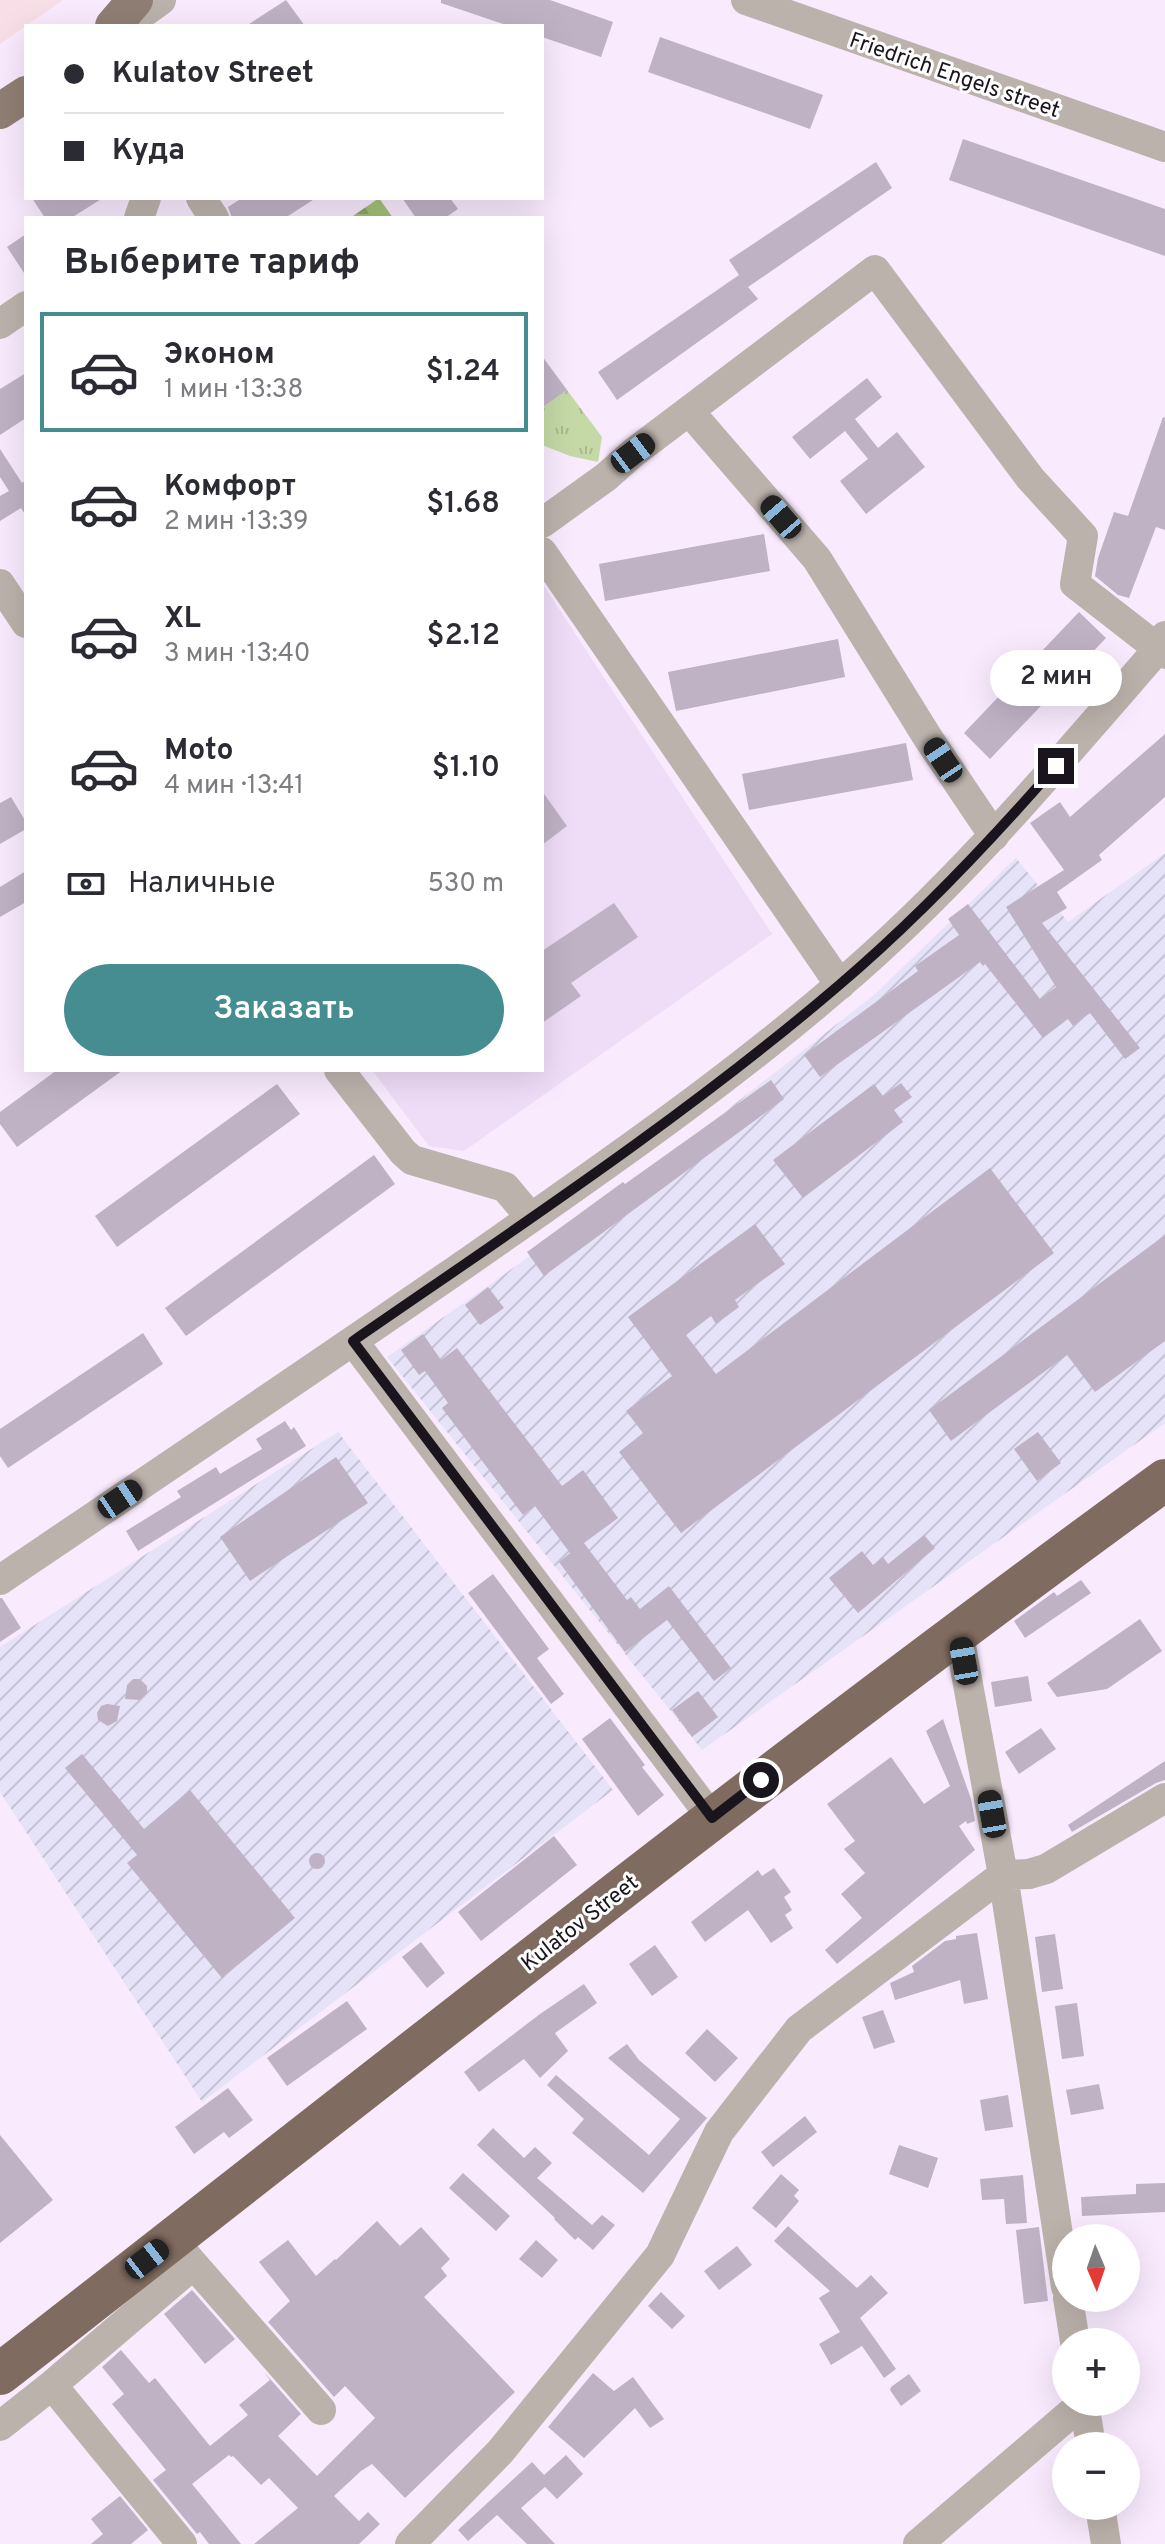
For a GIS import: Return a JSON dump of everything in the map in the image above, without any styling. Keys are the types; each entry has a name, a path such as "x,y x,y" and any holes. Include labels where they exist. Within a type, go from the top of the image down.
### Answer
{"highway":[{"name":"Kulatov Street","path":"0,2374 182,2252 712,1818 958,1630 1165,1480"}],"main road":[{"path":"115,24 135,0"},
{"path":"0,111 24,95"}],"street":[{"path":"128,24 161,0"},
{"name":"Friedrich Engels street","path":"746,0 1165,147"},
{"path":"0,1580 531,1218 737,1068 840,985 921,909 994,836 1163,646 1075,584 1083,536 1030,478 875,270 544,522"},
{"path":"0,324 24,307"},
{"path":"689,411 817,559 928,738 994,836"},
{"path":"544,555 840,985"},
{"path":"0,584 24,620"},
{"path":"341,1072 412,1160 505,1187 531,1218"},
{"path":"353,1341 712,1818"},
{"path":"958,1630 1003,1875 1056,2224"},
{"path":"410,2544 500,2452 660,2255 719,2132 799,2029 1003,1875 1029,1874 1046,1869 1165,1798"},
{"path":"0,2426 52,2385 182,2252 321,2410"},
{"path":"52,2385 182,2544"},
{"path":"918,2544 1068,2416"},
{"path":"1102,2520 1106,2544"}],"shaded area":[{"path":"0,0 63,0 29,24 24,24 24,27 0,44"},
{"path":"544,586 772,934 464,1151 429,1146 374,1072 544,1072"},
{"path":"1165,853 1165,1423 702,1750 387,1357 635,1182 874,995 1016,858 1068,922"},
{"path":"338,1432 613,1790 202,2102 0,1792 0,1647"}],"green space":[{"path":"380,200 392,216 353,216"},
{"path":"567,390 602,437 598,462 544,446 544,407"}],"building":[{"path":"286,0 304,24 249,24"},
{"path":"441,0 550,0 613,22 601,57 544,38 544,24 503,24 441,3"},
{"path":"660,37 823,95 810,129 648,72"},
{"path":"963,139 1165,209 1165,256 949,180"},
{"path":"876,162 892,188 748,287 758,299 617,400 598,372 739,275 729,260"},
{"path":"33,200 100,200 74,216 44,216"},
{"path":"239,200 313,200 288,216 231,216 228,207"},
{"path":"403,200 451,200 458,209 448,216 415,216"},
{"path":"24,235 24,273 7,247"},
{"path":"544,359 567,390 544,407"},
{"path":"24,374 24,419 0,435 0,389"},
{"path":"867,378 882,397 855,419 878,448 897,432 925,467 866,514 840,481 868,459 845,431 810,459 792,437"},
{"path":"1163,417 1165,530 1156,527 1129,598 1118,595 1095,576 1098,558 1114,512 1128,516"},
{"path":"0,449 22,483 24,482 24,513 21,508 0,521 0,496 9,491 0,477"},
{"path":"764,534 770,571 605,601 599,564"},
{"path":"1079,612 1106,638 990,759 964,733"},
{"path":"838,639 845,677 676,711 668,672"},
{"path":"1165,734 1165,797 1099,855 1102,860 1057,892 1067,908 1042,923 1140,1048 1125,1059 1090,1013 1073,1026 1068,1019 1043,1038 985,964 983,966 980,962 820,1077 804,1055 918,971 915,966 959,935 948,919 968,904 1040,999 1056,987 1006,907 1064,870 1030,823 1060,802 1070,817"},
{"path":"906,743 913,780 749,810 742,774"},
{"path":"544,794 567,826 544,843"},
{"path":"11,797 24,819 24,830 0,844 0,803"},
{"path":"24,872 24,903 0,917 0,887"},
{"path":"614,903 638,937 571,983 581,996 544,1022 544,950"},
{"path":"54,1072 120,1072 17,1147 0,1124 0,1112"},
{"path":"771,1080 784,1099 544,1276 527,1252"},
{"path":"901,1083 912,1097 894,1110 903,1122 803,1198 773,1160 874,1084 883,1096"},
{"path":"277,1084 300,1114 117,1247 95,1216"},
{"path":"374,1155 395,1184 186,1336 165,1308"},
{"path":"990,1168 1054,1253 681,1533 619,1452 643,1433 626,1411 672,1376 628,1317 755,1224 785,1264 735,1300 739,1307 716,1324 711,1316 686,1335 716,1374"},
{"path":"1165,1235 1165,1341 1095,1392 1067,1355 951,1441 929,1410"},
{"path":"488,1287 504,1308 480,1325 465,1305"},
{"path":"143,1333 163,1364 8,1468 0,1456 0,1429"},
{"path":"423,1334 441,1360 457,1348 562,1486 583,1470 618,1518 584,1543 627,1600 631,1597 640,1609 669,1586 731,1668 714,1681 667,1620 625,1652 559,1562 570,1553 535,1506 523,1515 442,1408 448,1403 425,1371 419,1375 401,1350"},
{"path":"285,1421 291,1430 294,1427 306,1446 138,1551 126,1531 181,1497 177,1491 216,1467 220,1474 262,1449 256,1439"},
{"path":"1038,1432 1061,1463 1037,1481 1014,1449"},
{"path":"336,1457 368,1503 250,1581 220,1537"},
{"path":"924,1535 935,1548 858,1613 829,1578 862,1551 873,1565 883,1557 888,1564"},
{"path":"493,1574 549,1649 537,1658 564,1694 551,1704 468,1593"},
{"path":"1081,1580 1091,1593 1025,1638 1014,1621 1054,1592 1057,1596"},
{"path":"0,1598 21,1628 0,1642"},
{"path":"1140,1619 1162,1651 1107,1689 1057,1697 1047,1683"},
{"path":"1028,1676 1032,1701 995,1707 991,1682"},
{"path":"133,1679 140,1679 147,1686 147,1693 140,1700 125,1699 127,1685"},
{"path":"698,1691 718,1717 692,1737 672,1710"},
{"path":"101,1706 120,1706 117,1721 108,1726 98,1720 97,1713"},
{"path":"610,1718 664,1795 638,1816 582,1739"},
{"path":"943,1719 971,1799 975,1821 967,1824 966,1821 959,1826 975,1850 837,1964 825,1950 862,1918 841,1894 865,1873 844,1849 855,1841 827,1804 891,1757 924,1804 950,1786 926,1731"},
{"path":"1041,1728 1056,1749 1019,1774 1005,1752"},
{"path":"82,1754 144,1829 190,1790 295,1918 222,1978 127,1863 137,1855 65,1768"},
{"path":"1165,1761 1165,1780 1072,1832 1068,1825"},
{"path":"554,1836 577,1865 481,1941 458,1912"},
{"path":"314,1853 320,1853 325,1861 323,1867 314,1869 309,1864 309,1858"},
{"path":"774,1868 791,1892 784,1897 792,1910 785,1915 793,1928 771,1943 748,1910 705,1942 691,1922 758,1870 762,1876"},
{"path":"977,1933 988,1999 964,2004 960,1980 895,2000 890,1983 914,1972 912,1966 945,1941"},
{"path":"1055,1934 1063,1989 1042,1992 1035,1937"},
{"path":"421,1942 445,1973 427,1988 402,1957"},
{"path":"655,1945 678,1977 652,1996 629,1964"},
{"path":"584,1984 597,2003 555,2033 568,2051 540,2078 524,2059 479,2092 464,2072"},
{"path":"347,2001 367,2029 287,2086 267,2058"},
{"path":"1077,2003 1084,2056 1062,2059 1055,2006"},
{"path":"883,2010 895,2042 874,2049 862,2017"},
{"path":"707,2029 738,2058 715,2082 685,2053"},
{"path":"627,2044 639,2060 707,2118 643,2193 572,2133 584,2119 547,2085 556,2075 649,2155 680,2119 608,2058"},
{"path":"1099,2084 1104,2109 1071,2115 1066,2090"},
{"path":"228,2088 253,2120 229,2138 224,2132 194,2154 175,2127"},
{"path":"1008,2095 1013,2127 985,2131 980,2100"},
{"path":"805,2116 817,2132 773,2167 761,2152"},
{"path":"493,2128 524,2158 535,2147 552,2163 537,2178 592,2225 602,2215 615,2225 593,2250 578,2237 575,2240 477,2145"},
{"path":"0,2135 53,2200 0,2243"},
{"path":"899,2145 938,2158 928,2188 889,2174"},
{"path":"463,2173 510,2216 496,2231 449,2188"},
{"path":"781,2174 799,2190 794,2196 799,2201 776,2228 752,2208"},
{"path":"1023,2175 1027,2223 1006,2224 1004,2199 982,2200 980,2179"},
{"path":"1165,2183 1165,2212 1082,2216 1081,2197 1136,2194 1136,2184"},
{"path":"377,2221 400,2246 421,2227 450,2259 441,2268 447,2276 424,2297 515,2392 405,2498 372,2464 334,2496 359,2521 368,2512 380,2524 359,2544 254,2544 298,2508 269,2478 261,2485 229,2455 192,2484 241,2544 209,2544 200,2532 197,2534 153,2480 166,2470 112,2404 124,2394 102,2367 121,2350 149,2383 155,2378 210,2446 248,2415 239,2405 270,2380 264,2372 301,2414 278,2436 317,2476 375,2418 345,2386 334,2397 268,2322 290,2301 259,2262 288,2240 316,2276"},
{"path":"788,2226 857,2288 871,2275 888,2293 860,2318 896,2369 884,2378 862,2346 831,2365 819,2344 840,2332 819,2298 830,2291 774,2241"},
{"path":"1039,2227 1048,2301 1024,2304 1016,2230"},
{"path":"536,2240 558,2260 542,2278 519,2259"},
{"path":"737,2246 752,2265 719,2290 704,2271"},
{"path":"192,2290 235,2339 205,2364 164,2314"},
{"path":"661,2292 685,2316 672,2329 648,2306"},
{"path":"593,2373 614,2391 633,2377 664,2419 650,2428 635,2408 584,2458 548,2427"},
{"path":"909,2374 921,2391 901,2406 890,2390"},
{"path":"566,2455 583,2474 557,2499 545,2487 521,2508 555,2544 527,2544 497,2515 468,2541 458,2530 532,2462 544,2475"},
{"path":"120,2496 148,2530 131,2544 91,2544 103,2534 91,2519"}],"route":[{"path":"761,1780 712,1818 353,1341 651,1133 781,1034 871,957 952,879 1056,766"}]}
